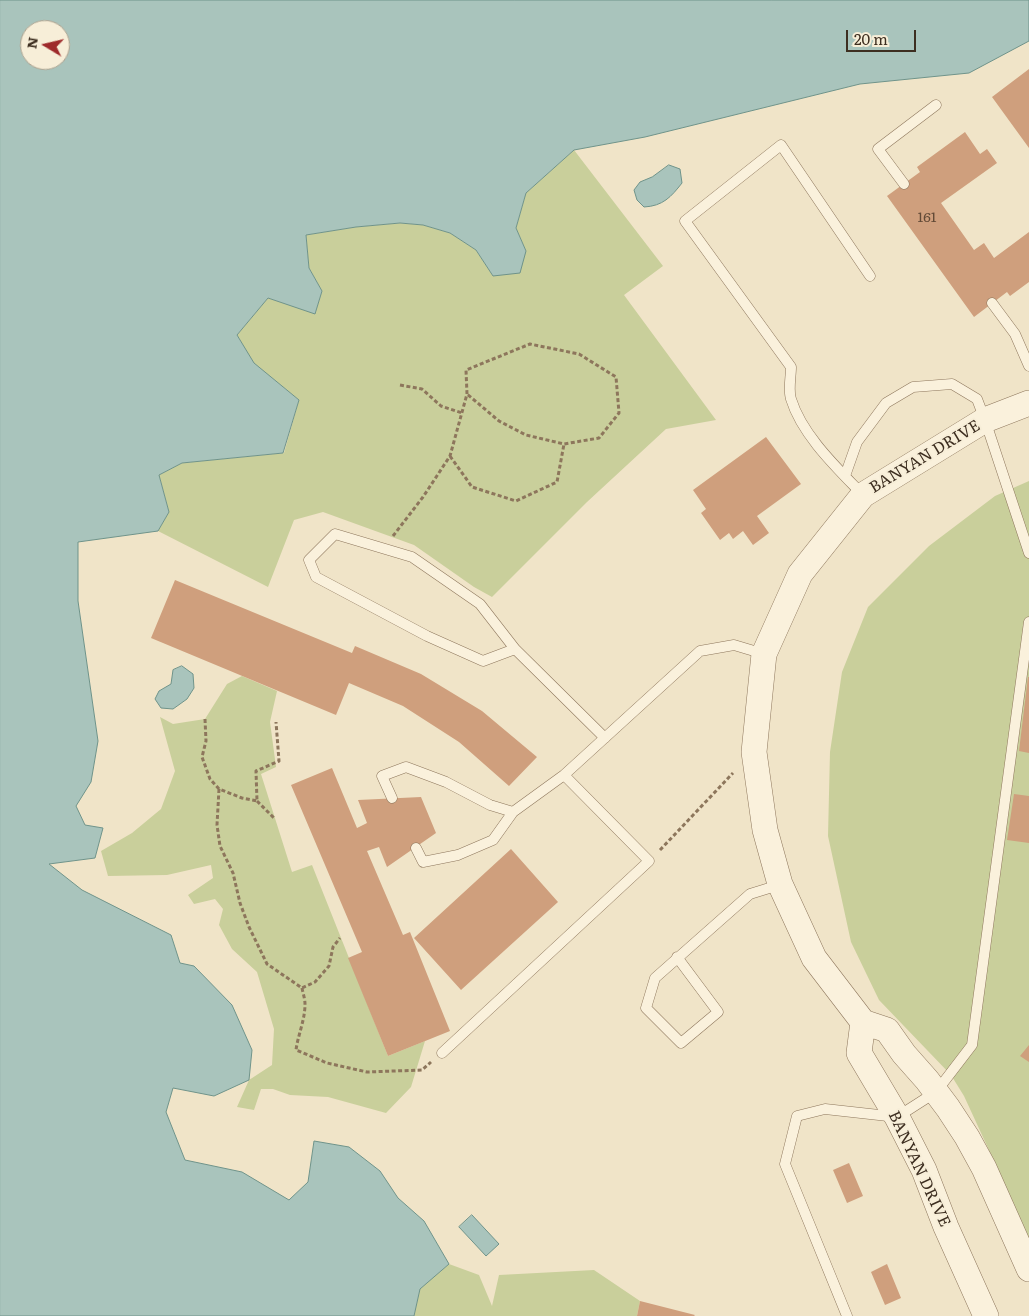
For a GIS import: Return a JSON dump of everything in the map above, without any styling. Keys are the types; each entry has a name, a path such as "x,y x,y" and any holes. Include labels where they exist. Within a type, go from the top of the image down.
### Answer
{"street":[{"name":"BANYAN DRIVE","path":"986,1316 946,1226 924,1170 897,1117 859,1053 863,1022 814,958 780,884 765,830 754,752 764,654 800,574 863,495 985,420 1029,403"},
{"path":"863,1022 887,1030 904,1054 936,1092 967,1137 984,1168 1029,1269"}],"lane":[{"path":"904,184 878,149 936,105"},
{"path":"863,495 805,429 790,397 791,368 685,221 780,145 870,276"},
{"path":"992,303 1015,334 1029,366"},
{"path":"845,476 857,442 886,403 913,387 952,384 977,400 1029,553"},
{"path":"515,649 483,662 427,636 316,577 309,560 335,534 412,557 480,604 515,649 605,738"},
{"path":"847,1316 785,1164 797,1116 825,1109 897,1117 936,1092 972,1045 1029,622"},
{"path":"416,848 423,862 458,856 494,840 513,812 564,775 700,651 734,645 764,654"},
{"path":"392,798 382,776 406,767 446,782 490,805 513,812"},
{"path":"442,1053 649,861 564,775"},
{"path":"677,958 718,1012 681,1042 646,1008 654,978 750,894 780,884"}],"path":[{"path":"384,548 423,497 450,456 467,394 466,370 530,344 578,354 616,377 619,413 599,438 564,444 526,435 506,425 467,394"},
{"path":"400,386 422,389 441,406 462,413"},
{"path":"450,456 472,487 516,501 557,482 564,444"},
{"path":"205,719 206,741 202,757 210,779 219,789 242,798 257,801 275,819"},
{"path":"257,801 256,771 279,761 276,722"},
{"path":"649,861 754,752"},
{"path":"219,789 217,825 220,846 233,873 240,903 249,927 267,964 302,988 305,1004 296,1050 328,1064 367,1072 422,1070 442,1053"},
{"path":"302,988 315,982 329,966 333,947 340,938"}],"green space":[{"path":"574,150 663,266 624,295 716,420 666,429 587,502 492,597 474,587 414,545 323,512 294,520 268,587 158,531 169,512 159,475 182,463 284,453 299,400 253,363 237,335 268,298 315,313 322,291 309,268 306,235 356,227 400,223 423,225 450,233 476,250 493,276 526,251 516,228 526,193"},
{"path":"1029,481 1029,1243 964,1096 951,1075 879,1000 851,942 828,836 830,752 842,672 868,607 929,546 995,496"},
{"path":"242,676 277,691 270,722 276,767 261,774 292,872 312,865 388,1056 425,1041 411,1087 386,1113 328,1097 290,1095 273,1089 261,1089 254,1110 237,1107 249,1080 272,1065 274,1029 257,972 232,949 219,925 223,909 215,899 194,904 188,895 213,878 211,865 167,875 108,876 101,851 132,833 161,809 175,771 160,717 173,724 205,719 227,684"},
{"path":"449,1264 479,1275 492,1306 499,1275 594,1270 640,1301 637,1316 414,1316 419,1289"}],"water":[{"path":"0,0 1029,0 1029,41 969,73 860,84 645,137 574,150 526,193 516,228 526,251 520,273 493,276 476,250 450,233 423,225 400,223 356,227 306,235 309,268 322,291 315,314 268,298 237,335 254,363 299,400 283,453 182,463 159,475 169,512 158,531 78,542 78,601 98,741 91,782 76,806 85,825 103,828 95,858 49,864 82,890 171,935 180,963 194,966 232,1005 252,1050 249,1080 214,1096 173,1088 166,1112 185,1160 242,1172 289,1200 308,1182 314,1141 349,1147 380,1171 398,1198 424,1221 449,1264 420,1289 414,1316 0,1316"},
{"path":"669,165 680,169 682,183 666,200 656,205 644,207 637,200 634,190 640,182 652,177"},
{"path":"182,666 193,674 194,688 187,699 173,709 161,708 155,699 159,691 171,684 173,670"},
{"path":"472,1215 499,1244 486,1256 459,1227"}],"building":[{"path":"1029,69 1029,148 992,97"},
{"path":"965,132 980,154 987,149 997,163 941,203 974,250 984,243 994,258 1029,232 1029,282 1010,296 1007,292 974,317 887,196 920,172 917,167"},
{"path":"766,437 801,484 757,516 769,533 753,545 743,531 733,539 729,533 720,540 701,513 706,509 693,490"},
{"path":"175,580 352,653 355,646 421,674 482,711 537,757 509,786 459,742 403,706 349,683 336,715 151,638"},
{"path":"1029,677 1029,753 1019,751"},
{"path":"332,768 357,828 367,823 358,800 421,797 436,833 387,867 379,847 367,851 403,935 410,932 450,1031 388,1056 348,958 362,952 291,785"},
{"path":"1014,794 1029,796 1029,843 1007,840"},
{"path":"511,849 558,902 461,990 414,938"},
{"path":"1029,1045 1029,1062 1020,1056"},
{"path":"849,1163 863,1196 847,1203 833,1170"},
{"path":"887,1264 901,1298 885,1305 871,1272"},
{"path":"640,1301 695,1315 637,1316"}]}
